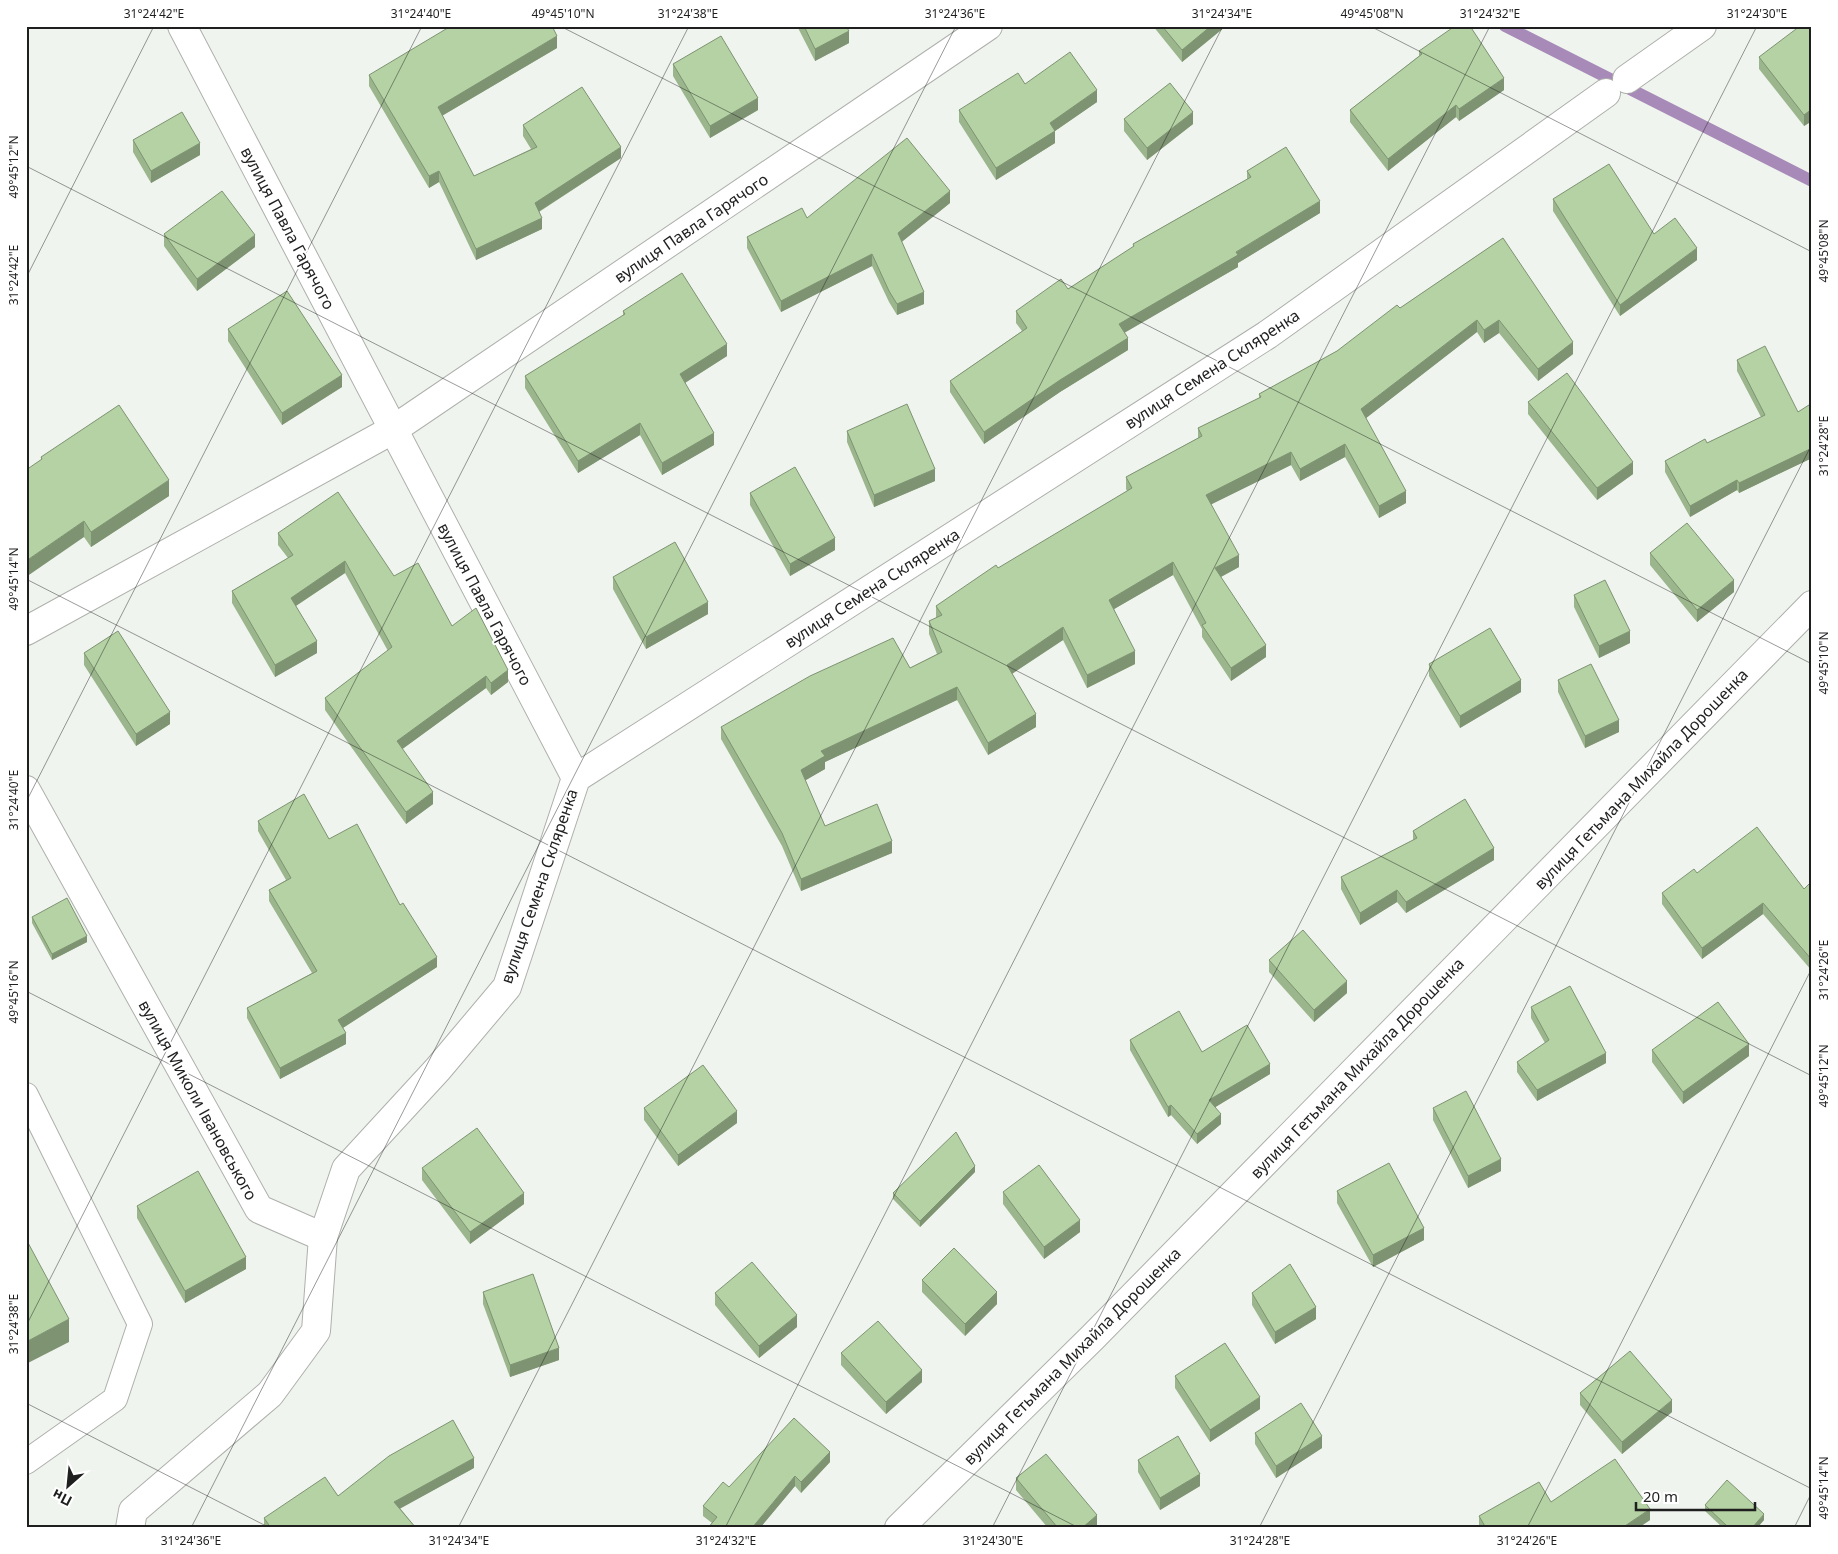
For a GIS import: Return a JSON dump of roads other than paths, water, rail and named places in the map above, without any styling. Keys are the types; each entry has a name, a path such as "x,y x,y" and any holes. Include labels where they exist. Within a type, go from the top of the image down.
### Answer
{"street":[{"name":"вулиця Павла Гарячого","path":"182,26 576,778"},
{"name":"вулиця Павла Гарячого","path":"26,631 394,429 988,26"},
{"name":"вулиця Семена Скляренка","path":"323,1237 346,1168 438,1069 507,987 576,778 1267,335 1702,26"},
{"name":"вулиця Гетьмана Михайла Дорошенка","path":"899,1528 1100,1330 1812,605"},
{"name":"вулиця Миколи Івановського","path":"26,790 259,1209 323,1237"},
{"path":"130,1528 133,1511 270,1394 316,1331 323,1237"}],"lane":[{"path":"26,1095 140,1324 115,1399 26,1462"}],"waterway":[{"path":"1505,26 1812,181"}]}
